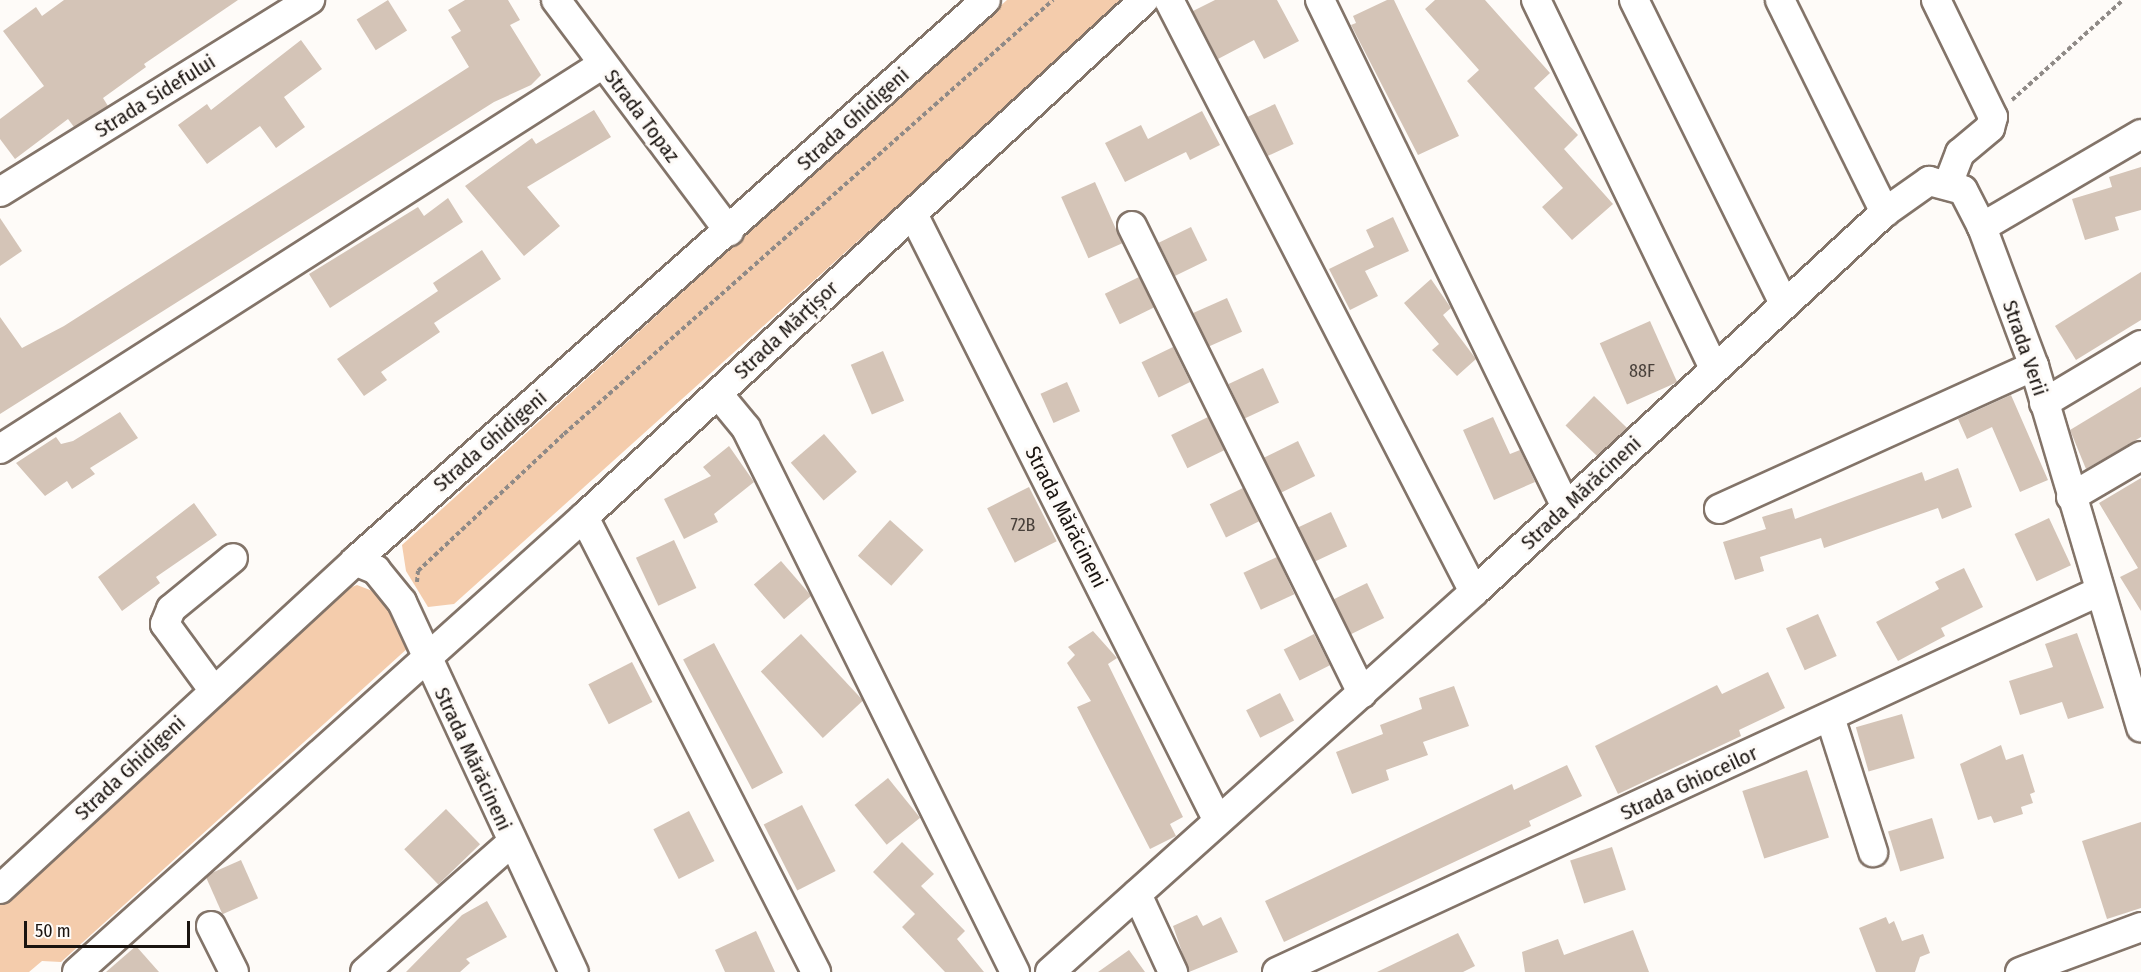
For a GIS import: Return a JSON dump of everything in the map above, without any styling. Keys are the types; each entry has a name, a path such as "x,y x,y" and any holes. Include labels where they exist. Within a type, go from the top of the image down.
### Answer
{"street":[{"name":"Strada Sidefului","path":"0,192 310,0"},
{"name":"Strada Topaz","path":"556,0 729,231"},
{"name":"Strada Ghidigeni","path":"0,889 355,561 729,231 986,0"},
{"name":"Strada Mărțișor","path":"77,972 584,517 1144,0"},
{"path":"1169,0 1474,592"},
{"path":"1320,0 1566,507"},
{"path":"1536,0 1714,369"},
{"path":"1634,0 1785,305"},
{"path":"1780,0 1885,212"},
{"path":"1936,0 1993,117 1990,128 1960,153 1949,182"},
{"path":"0,449 147,359 603,64"},
{"path":"1982,227 2141,134"},
{"name":"Strada Mărăcineni","path":"1050,972 1474,592 1885,212 1929,181 1949,182"},
{"name":"Strada Verii","path":"1949,182 1971,201 2034,366 2100,591 2131,656 2141,728"},
{"name":"Strada Mărăcineni","path":"913,214 1218,821"},
{"path":"1132,226 1362,693"},
{"path":"2044,403 2141,345"},
{"path":"1719,509 2034,366"},
{"path":"718,394 746,428 1015,972"},
{"path":"2071,497 2141,456"},
{"path":"584,517 816,972"},
{"path":"214,691 165,624 171,609 233,558"},
{"name":"Strada Mărăcineni","path":"355,561 376,570 402,602 426,658 574,972"},
{"name":"Strada Ghioceilor","path":"1277,972 2100,591"},
{"path":"1830,717 1873,852"},
{"path":"365,972 512,842"},
{"path":"1137,894 1173,972"},
{"path":"211,926 234,972"},
{"path":"2020,972 2141,927"}],"path":[{"path":"402,602 418,580 418,572 564,434 1053,0"},
{"path":"1993,117 2123,0"}],"shaded area":[{"path":"1007,0 1126,0 454,604 428,607 406,571 402,545"},
{"path":"357,585 383,595 409,647 61,962 42,961 29,972 0,972 0,905 336,593"}],"building":[{"path":"64,0 238,0 144,64 146,67 103,98 108,106 74,127 68,119 15,159 0,139 0,119 44,86 3,31 36,7 42,16"},
{"path":"388,0 407,31 376,50 357,20"},
{"path":"465,0 508,0 520,20 510,25 541,75 531,85 494,102 0,414 0,317 22,348 64,326 469,67 451,37 461,31 448,10"},
{"path":"1215,0 1277,0 1299,41 1264,59 1254,40 1218,59 1193,11"},
{"path":"1387,0 1394,0 1459,136 1418,155 1351,25 1356,23 1353,16"},
{"path":"1435,0 1485,0 1550,73 1534,88 1578,135 1564,149 1613,204 1572,240 1542,207 1563,188 1467,81 1479,70 1425,9"},
{"path":"301,40 322,69 284,97 305,127 276,148 260,126 207,164 178,125 207,104 211,110"},
{"path":"1275,104 1294,144 1266,157 1248,117"},
{"path":"594,110 611,137 527,187 560,226 524,256 465,186 532,138 536,144"},
{"path":"1202,111 1220,145 1190,160 1186,152 1125,182 1105,143 1141,125 1148,139"},
{"path":"2141,167 2141,210 2115,217 2119,230 2085,240 2072,199 2112,187 2109,177"},
{"path":"1095,182 1122,243 1088,258 1061,197"},
{"path":"448,198 463,222 330,308 309,274 418,207 424,216"},
{"path":"1393,217 1409,251 1365,271 1378,296 1350,310 1329,269 1374,247 1366,230"},
{"path":"0,218 22,251 0,266"},
{"path":"1191,227 1207,260 1175,276 1159,243"},
{"path":"482,250 501,279 434,323 440,332 381,372 387,380 364,396 337,359 438,291 433,283"},
{"path":"2141,272 2141,320 2076,360 2055,326"},
{"path":"1139,277 1154,308 1120,324 1105,294"},
{"path":"1431,279 1451,308 1443,315 1476,359 1457,376 1432,350 1439,344 1404,303"},
{"path":"1227,298 1242,332 1208,347 1193,313"},
{"path":"1650,321 1677,382 1627,405 1600,343"},
{"path":"1173,347 1190,382 1159,397 1142,362"},
{"path":"883,351 904,401 872,414 851,365"},
{"path":"1263,368 1279,402 1245,418 1229,384"},
{"path":"1067,382 1080,411 1054,423 1041,394"},
{"path":"2141,387 2141,437 2086,469 2070,430"},
{"path":"2011,395 2048,480 2020,492 1992,427 1967,439 1958,419"},
{"path":"1594,396 1627,428 1599,457 1566,425"},
{"path":"120,412 138,438 90,468 95,474 72,489 67,481 45,496 16,463 56,437 61,444 73,441"},
{"path":"1208,417 1224,450 1187,468 1171,435"},
{"path":"1493,417 1510,454 1520,450 1535,482 1494,500 1463,430"},
{"path":"824,434 857,472 824,501 791,463"},
{"path":"1298,441 1315,476 1281,493 1264,458"},
{"path":"729,446 754,482 714,514 718,522 684,539 664,499 711,476 703,467"},
{"path":"1958,468 1972,507 1942,519 1938,508 1824,548 1821,538 1760,557 1764,571 1735,580 1723,542 1766,529 1762,517 1792,508 1795,519 1922,472 1925,481"},
{"path":"2141,478 2141,611 2120,577 2138,568 2099,503"},
{"path":"1029,487 1057,541 1015,563 987,508"},
{"path":"1243,488 1259,521 1226,537 1210,504"},
{"path":"194,503 217,535 156,577 160,583 122,611 98,577"},
{"path":"1331,512 1347,546 1314,562 1298,527"},
{"path":"2049,518 2071,565 2037,581 2015,534"},
{"path":"890,520 923,550 891,586 858,556"},
{"path":"674,540 696,588 658,606 636,558"},
{"path":"1277,557 1294,594 1261,610 1243,573"},
{"path":"781,561 811,596 784,619 754,585"},
{"path":"1964,568 1983,607 1941,628 1945,636 1898,661 1876,622 1939,589 1935,582"},
{"path":"1367,583 1384,618 1351,634 1334,599"},
{"path":"1818,614 1837,656 1805,670 1786,628"},
{"path":"1093,631 1117,658 1108,664 1183,817 1170,824 1176,836 1150,849 1077,707 1091,701 1067,663 1075,655 1068,647"},
{"path":"2077,633 2104,708 2068,719 2062,702 2020,715 2009,681 2053,667 2045,644"},
{"path":"801,634 863,701 823,738 761,672"},
{"path":"1314,634 1330,665 1300,681 1284,649"},
{"path":"714,643 783,773 752,789 683,659"},
{"path":"632,662 652,702 609,724 588,684"},
{"path":"1768,672 1785,708 1739,730 1741,736 1618,794 1595,746 1717,685 1722,694"},
{"path":"1454,686 1469,726 1423,742 1428,755 1386,770 1389,780 1352,794 1336,752 1383,734 1380,725 1422,709 1419,698"},
{"path":"1280,693 1294,721 1260,738 1246,710"},
{"path":"1902,714 1915,758 1869,771 1856,727"},
{"path":"2001,745 2006,760 2023,754 2035,792 2030,794 2033,803 2021,807 2023,814 1994,823 1991,816 1978,820 1960,764"},
{"path":"1567,765 1582,796 1529,821 1531,826 1284,942 1265,901 1512,784 1514,790"},
{"path":"1807,770 1829,838 1764,859 1742,791"},
{"path":"888,778 920,818 887,845 855,805"},
{"path":"802,805 836,871 797,890 764,825"},
{"path":"446,809 480,844 438,885 404,849"},
{"path":"689,811 714,861 679,879 653,829"},
{"path":"1932,818 1944,858 1900,872 1888,831"},
{"path":"2141,822 2141,908 2107,919 2082,841"},
{"path":"902,842 934,874 921,886 965,931 957,939 984,972 945,972 902,927 915,914 873,872"},
{"path":"1612,847 1626,890 1584,903 1570,861"},
{"path":"241,860 258,898 222,914 205,876"},
{"path":"487,901 507,937 466,959 470,963 460,972 406,972 462,915"},
{"path":"1197,915 1203,926 1221,917 1238,952 1189,972 1173,926"},
{"path":"1886,917 1889,924 1894,921 1902,941 1923,934 1930,953 1920,957 1915,972 1876,972 1859,928"},
{"path":"1633,930 1649,972 1525,972 1522,952 1558,939 1564,955"},
{"path":"756,931 775,972 725,972 715,950"},
{"path":"1458,933 1475,966 1463,972 1377,972"},
{"path":"136,946 159,972 106,972"},
{"path":"1129,950 1145,972 1098,972"}]}
